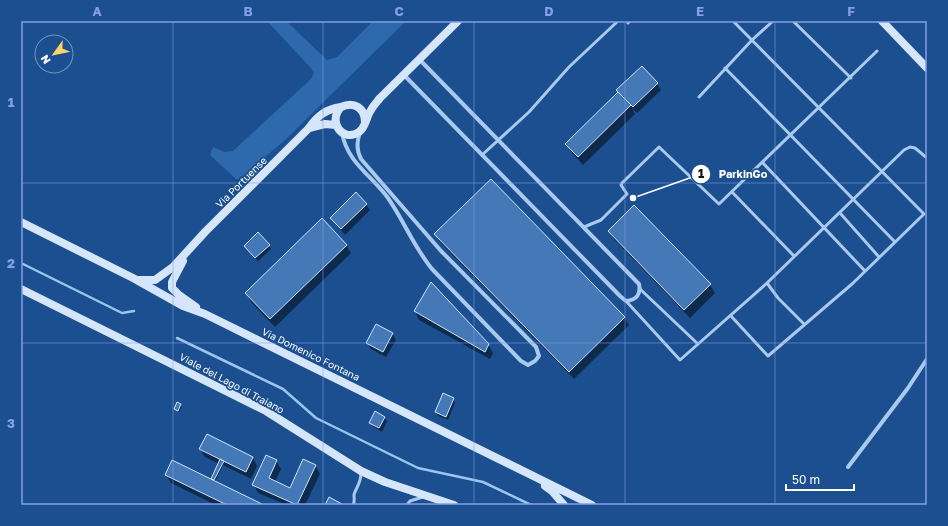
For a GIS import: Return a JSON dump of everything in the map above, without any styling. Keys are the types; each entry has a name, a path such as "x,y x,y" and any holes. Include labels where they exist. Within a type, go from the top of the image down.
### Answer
{"street":[{"path":"365,122 365,117 360,108 350,104 341,107 335,118 336,125 342,133 347,150 357,164 388,198 419,253 521,361 528,365 535,361 539,356 536,347 441,251 361,159 358,152 360,131 365,122 370,111 403,74 458,21"},
{"path":"884,21 927,68"},
{"path":"403,74 626,301 633,300 638,296 640,289 638,284 419,59"},
{"path":"360,108 380,98"},
{"name":"Via Portuense","path":"133,278 148,281 155,280 173,267 309,128 317,117 326,111 341,107"},
{"path":"309,128 325,124 336,125"},
{"path":"342,133 352,135 360,131"},
{"name":"Via Domenico Fontana","path":"21,222 133,278 183,306 205,314 592,505"},
{"name":"Via Portuense","path":"188,251 175,275 172,288 205,314"},
{"name":"Viale del Lago di Traiano","path":"21,289 266,411 361,471 385,482 454,505"},
{"path":"848,467 908,388 927,359"},
{"path":"514,466 552,491 564,505"}],"lane":[{"path":"482,155 529,112 569,67 618,21"},
{"path":"731,316 768,356 852,284 878,257 924,214 884,171 733,21"},
{"path":"698,97 752,40 773,21"},
{"path":"793,21 851,78"},
{"path":"584,227 601,220 627,194 621,185 622,183 659,147 719,204 819,106 851,78 877,51"},
{"path":"725,68 895,242"},
{"path":"626,301 680,360 767,284 904,150 910,147 914,148 927,158"},
{"path":"763,162 823,228 865,271"},
{"path":"732,192 794,256"},
{"path":"840,213 878,257"},
{"path":"767,284 778,298 804,324"},
{"path":"640,289 698,344"},
{"path":"353,505 355,501 354,494 361,482 361,471"},
{"path":"407,505 410,501 426,496"}],"shaded area":[{"path":"267,21 286,21 327,60 337,57 373,21 406,21 285,140 239,179 236,179 210,155 213,147 224,152 233,151 311,79 314,73"}],"building":[{"path":"642,66 658,83 633,107 616,90"},
{"path":"618,92 631,105 578,157 565,144"},
{"path":"491,179 625,317 569,372 434,234"},
{"path":"356,192 367,204 341,229 330,218"},
{"path":"634,205 711,284 684,310 608,231"},
{"path":"322,218 347,245 270,319 245,293"},
{"path":"258,232 270,245 255,258 244,246"},
{"path":"431,282 489,344 485,352 414,311"},
{"path":"376,324 393,333 383,352 366,343"},
{"path":"443,393 454,398 446,417 435,412"},
{"path":"177,402 181,404 178,411 174,409"},
{"path":"375,411 385,417 379,428 369,423"},
{"path":"207,434 253,457 246,472 199,449"},
{"path":"266,455 277,460 269,478 290,488 303,459 316,465 297,505 252,485"},
{"path":"220,459 224,461 214,480 211,479"},
{"path":"172,460 264,505 227,505 165,475"},
{"path":"329,497 342,504 325,505"}],"waterway":[{"path":"21,263 122,313 134,311"},
{"path":"177,338 283,389 316,418 418,468 483,482 531,505"}],"place":[{"name":"ParkinGo","path":"633,198"}]}
